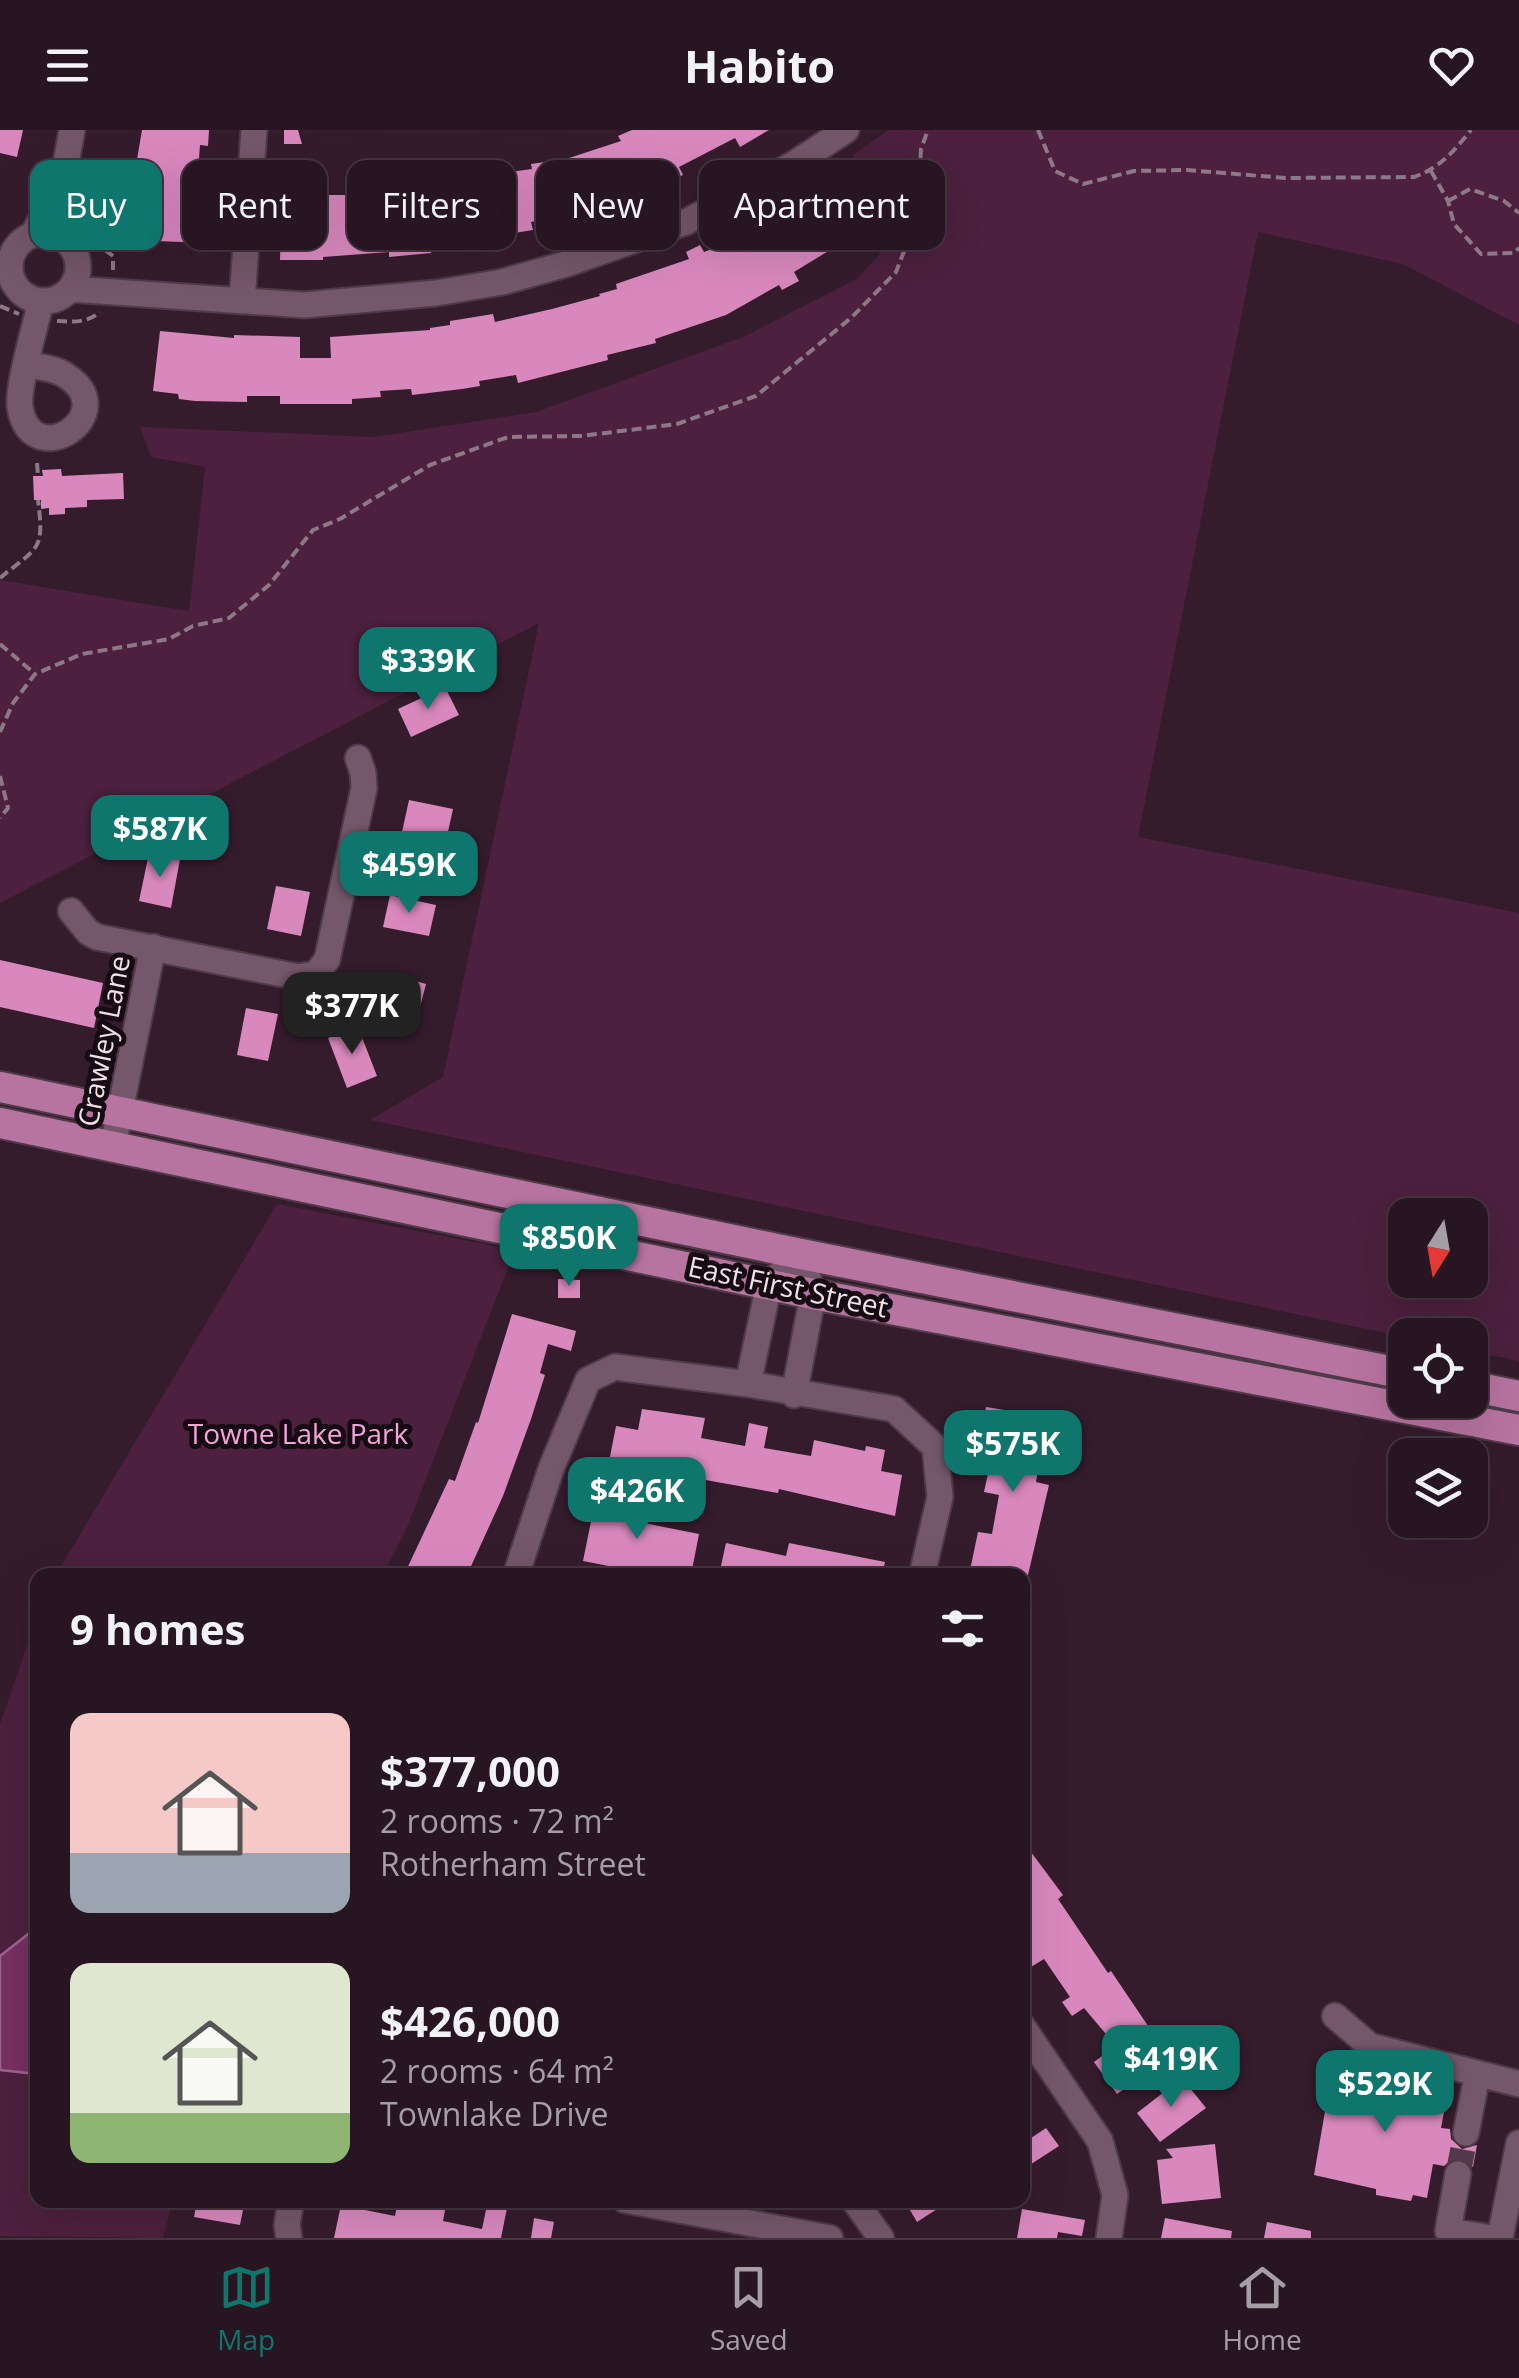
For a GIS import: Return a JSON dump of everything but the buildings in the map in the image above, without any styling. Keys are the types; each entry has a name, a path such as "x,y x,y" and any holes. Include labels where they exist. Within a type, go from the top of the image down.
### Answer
{"main road":[{"name":"East First Street","path":"0,1087 801,1254 1388,1371"},
{"name":"East First Street","path":"0,1124 814,1294 1519,1430"},
{"path":"1488,1390 1519,1396"}],"street":[{"path":"67,160 72,130"},
{"path":"242,301 254,130"},
{"path":"70,289 304,304 436,294 502,282 686,222 794,164 846,130"},
{"path":"30,223 13,248 18,290 40,312"},
{"path":"13,248 53,234 73,253 146,292"},
{"path":"28,365 40,312 75,281 73,250"},
{"path":"71,911 88,932 97,936 298,978 316,974 327,960 364,788 358,758"},
{"name":"Crawley Lane","path":"113,1146 153,946"},
{"path":"748,1384 770,1284 801,1254 814,1294 794,1395"},
{"path":"518,1568 551,1470 588,1380 615,1368 748,1384 794,1395 894,1409 935,1447 940,1498 924,1568"},
{"path":"1336,2016 1370,2046 1519,2084"},
{"path":"1030,2038 1100,2141 1115,2195 1109,2238"},
{"path":"1466,2132 1476,2076"},
{"path":"1458,2174 1448,2230 1496,2238 1519,2143"},
{"path":"669,2208 830,2238"},
{"path":"860,2208 881,2238"}],"path":[{"path":"0,732 13,703 34,674 82,654 169,640 193,626 229,618 269,584 312,530 340,519 430,465 508,437 581,436 677,424 756,396 851,318 896,272 917,218 921,149 928,130"},
{"path":"1038,130 1055,170 1083,184 1134,171 1186,170 1284,178 1414,177 1432,171 1471,130"},
{"path":"1432,171 1454,224 1480,254 1514,253 1519,248"},
{"path":"1448,202 1470,189 1504,201 1519,213"},
{"path":"105,250 114,262"},
{"path":"0,306 74,322 92,318 103,310 106,301"},
{"path":"37,463 38,476"},
{"path":"0,578 32,555 40,543 38,500"},
{"path":"0,644 34,674"},
{"path":"0,776 8,808 0,818"}],"green space":[{"path":"889,130 1519,130 1519,325 1403,264 1258,232 1138,837 1519,913 1519,1361 1488,1355 1488,1318 1388,1318 1388,1333 370,1120 443,1077 539,623 0,903 0,580 189,611 205,467 151,457 140,427 374,437 536,412 743,337 857,279 883,250 945,250 945,160 856,160 853,155"},
{"name":"Towne Lake Park","path":"277,1204 515,1250 408,1525 386,1568 60,1568"},
{"path":"30,1637 30,2208 171,2208 163,2238 0,2236 0,1724"}],"shaded area":[{"path":"30,1932 30,2073 0,2070 0,1956"}],"tunnel":[{"path":"1458,2174 1466,2133"}]}
